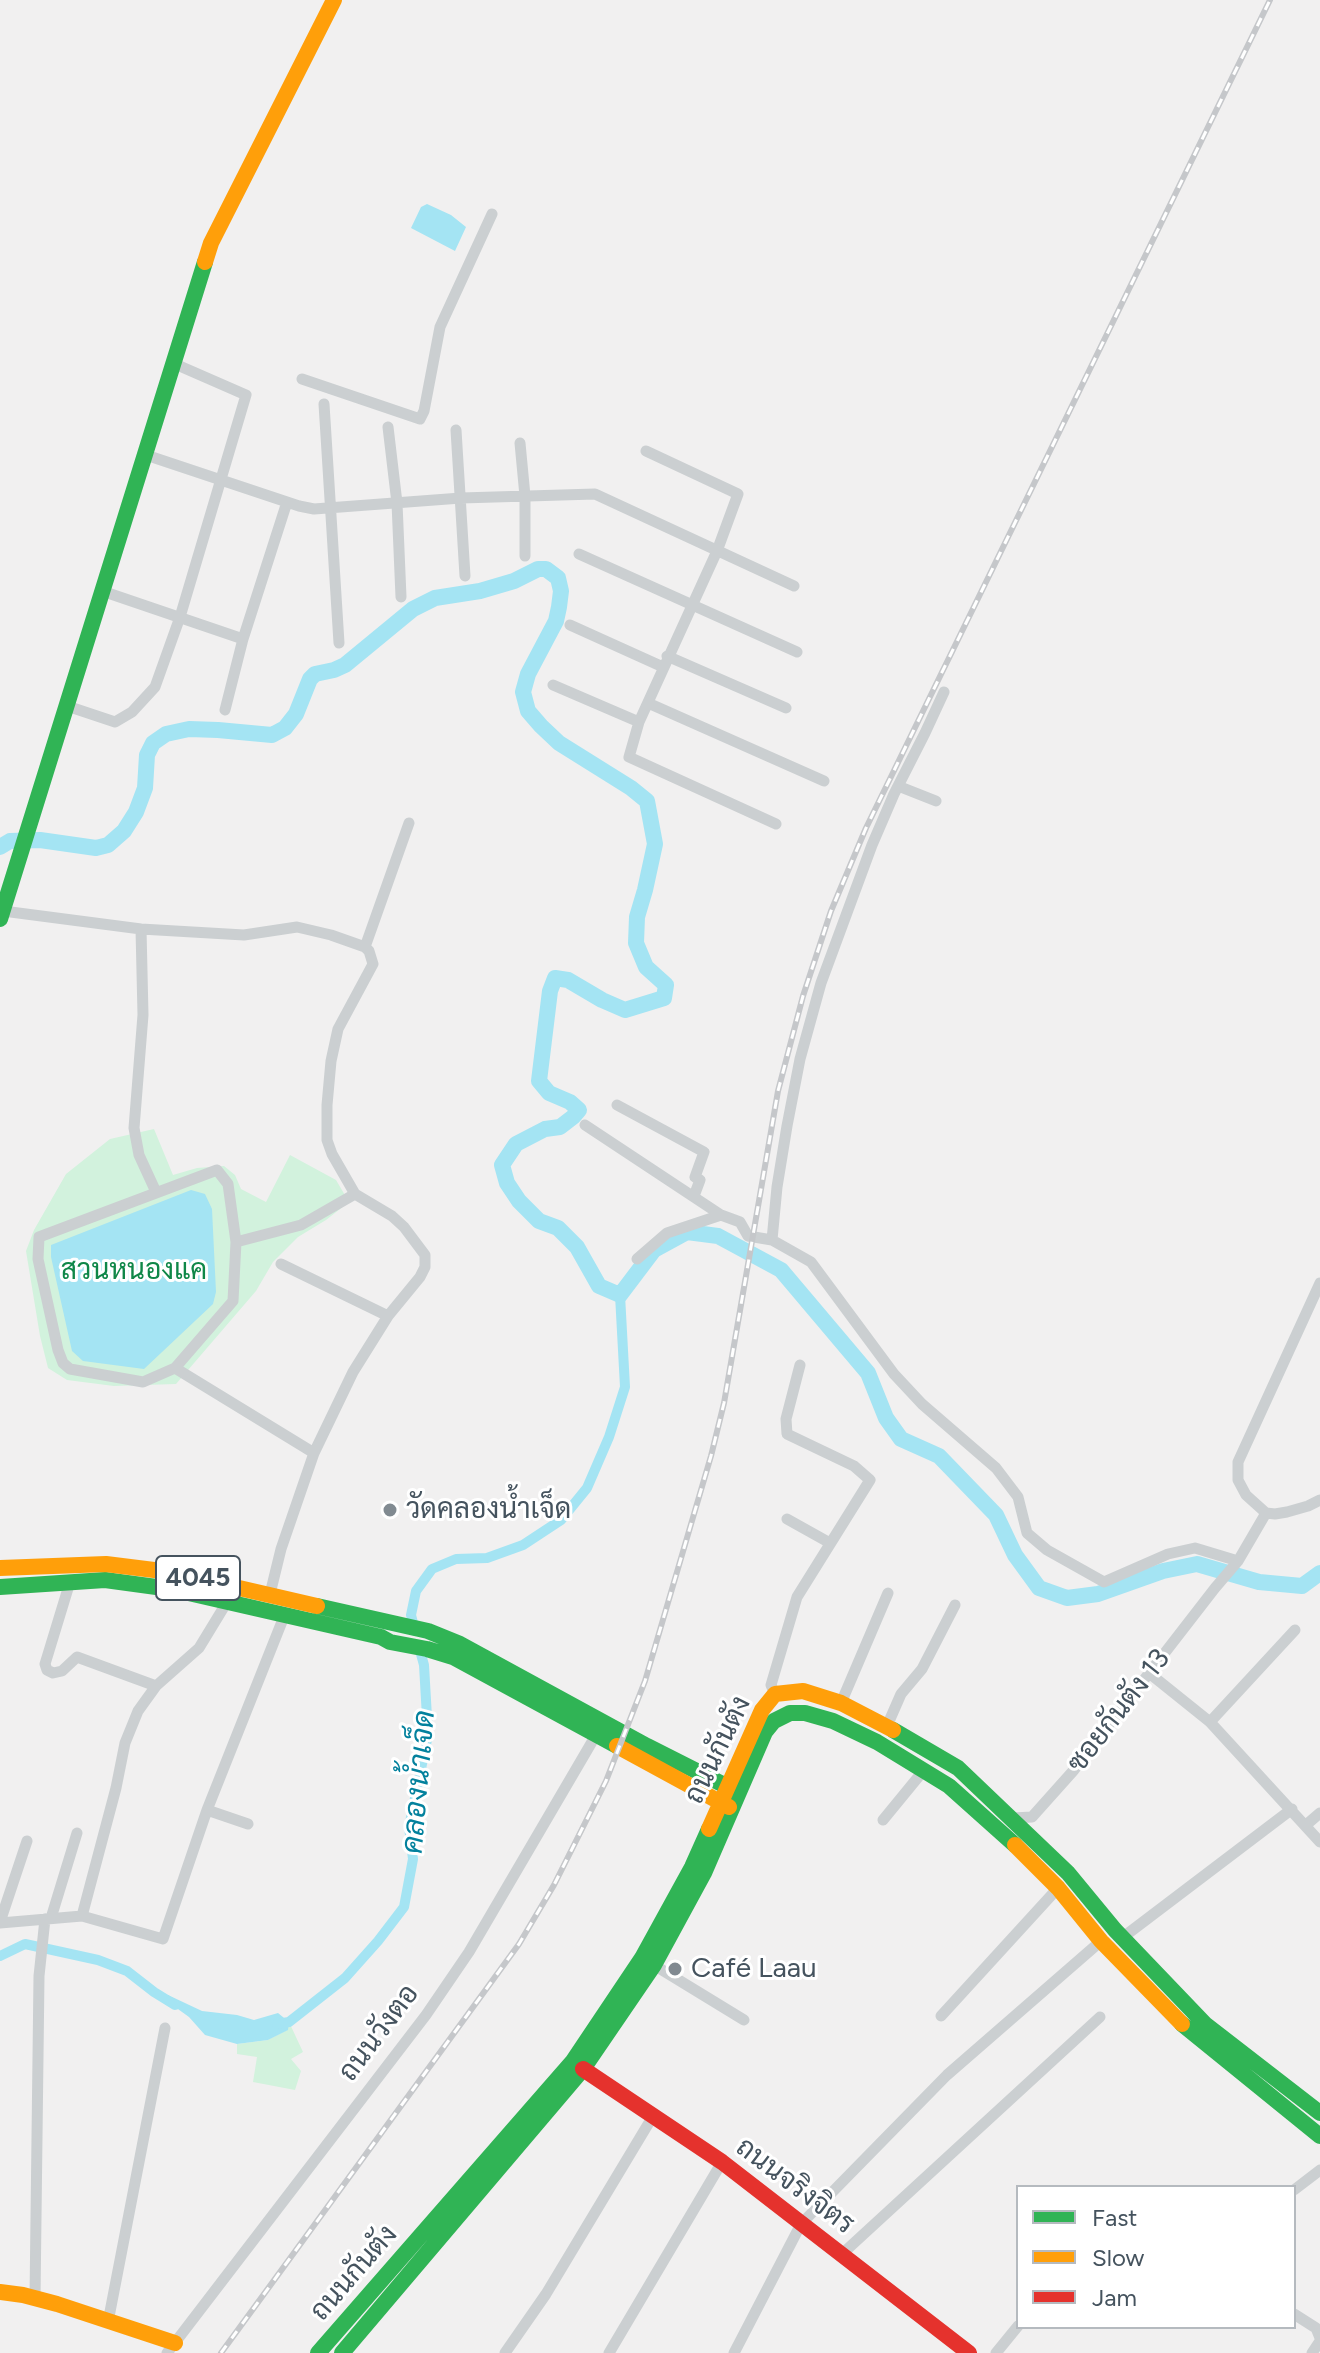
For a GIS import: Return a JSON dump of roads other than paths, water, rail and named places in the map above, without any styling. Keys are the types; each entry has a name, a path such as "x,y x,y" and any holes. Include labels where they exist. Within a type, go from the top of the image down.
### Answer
{"main road":[{"path":"1,915 211,243 334,0"},
{"name":"4045","path":"0,1568 106,1564 170,1572 428,1631 460,1644 729,1798"},
{"name":"4045","path":"0,1587 105,1580 171,1589 427,1649 453,1657 596,1735 729,1798"},
{"name":"ถนนกันตัง","path":"729,1798 762,1710 775,1694 803,1691 841,1703 887,1726 958,1768 1013,1818 1068,1873 1118,1934 1245,2066 1320,2136"},
{"name":"ถนนกันตัง","path":"578,2065 658,1943 692,1867 765,1732 774,1721 790,1713 805,1713 833,1721 877,1742 949,1786 1001,1831 1058,1888 1101,1941 1167,2011 1245,2066 1320,2113"},
{"path":"877,1742 887,1726"},
{"path":"1001,1831 1013,1818"},
{"path":"1101,1941 1118,1934"},
{"name":"ถนนกันตัง","path":"318,2353 364,2314 578,2065 654,1965 658,1943"},
{"name":"ถนนจริงจิตร","path":"578,2065 722,2162 969,2353"},
{"name":"ถนนวังตอ","path":"0,2292 35,2298 108,2322 171,2348"},
{"name":"ถนนกันตัง","path":"342,2353 364,2314"}],"street":[{"path":"302,379 420,419 440,327 492,214"},
{"path":"67,706 115,722 132,712 155,687 180,617 246,395 175,364"},
{"path":"324,404 339,643"},
{"path":"388,427 397,503 401,597"},
{"path":"456,430 465,576"},
{"path":"520,443 525,496 525,556"},
{"path":"646,451 738,494 717,551 639,722 629,757 776,824"},
{"path":"146,455 314,509 461,498 595,494 794,586"},
{"path":"225,710 243,639 287,502"},
{"path":"579,554 797,652"},
{"path":"102,591 243,639"},
{"path":"570,625 786,708"},
{"path":"553,685 639,722"},
{"path":"772,1240 787,1126 812,1013 854,890 898,786 944,692"},
{"path":"648,703 824,781"},
{"path":"898,786 936,801"},
{"path":"365,947 409,823"},
{"path":"1,915 141,929 244,935 297,927 331,935 369,951 373,964 338,1029 331,1061 327,1140 355,1194 392,1216 404,1227 425,1255 425,1267 388,1316 353,1372 314,1453 281,1549 270,1594"},
{"path":"141,929 143,1015 134,1128 139,1155 156,1192"},
{"path":"617,1105 704,1152 695,1177 700,1180 694,1196"},
{"path":"585,1125 721,1215 740,1222 748,1236 772,1240 811,1262 894,1374 922,1404 996,1468 1018,1497 1027,1533 1047,1550 1104,1582 1168,1554 1195,1548 1238,1561"},
{"path":"217,1170 228,1184 236,1242 233,1301 175,1368 143,1382 70,1369 63,1363 58,1350 38,1259 39,1237 156,1192 217,1170"},
{"path":"236,1242 301,1225 355,1194"},
{"path":"637,1259 667,1233 721,1215"},
{"path":"281,1264 388,1316"},
{"path":"1320,1283 1238,1462 1238,1480 1246,1495 1266,1513 1287,1512 1320,1500"},
{"path":"775,1694 771,1685 797,1597 870,1480 854,1466 787,1434 786,1419 800,1365"},
{"path":"175,1368 314,1453"},
{"name":"ซอยกันตัง 13","path":"1013,1818 1032,1817 1074,1770 1238,1561 1266,1513"},
{"path":"787,1519 830,1543"},
{"path":"70,1582 45,1664 47,1670 53,1673 62,1671 77,1657 156,1686"},
{"path":"841,1703 888,1593"},
{"path":"82,1916 125,1743 138,1711 156,1686 199,1648 227,1602"},
{"path":"887,1726 901,1694 922,1669 955,1605"},
{"path":"27,1841 0,1923 82,1916 163,1939 207,1810 285,1614"},
{"path":"1210,1722 1295,1630"},
{"path":"1149,1673 1210,1722 1320,1842"},
{"name":"ถนนวังตอ","path":"171,2348 435,2002 469,1952 596,1735"},
{"path":"883,1820 924,1770"},
{"path":"1118,1934 1292,1809"},
{"path":"207,1810 248,1824"},
{"path":"1306,1825 1320,1813"},
{"path":"35,2298 39,1976 48,1918 77,1833"},
{"path":"941,2016 1058,1888"},
{"path":"734,2353 801,2224 947,2075 1101,1941"},
{"path":"654,1965 744,2020"},
{"path":"842,2254 1100,2017"},
{"path":"108,2322 165,2028"},
{"path":"505,2353 546,2294 653,2116"},
{"path":"609,2353 722,2162"},
{"path":"1296,2188 1320,2170"},
{"path":"1296,2315 1316,2328 1320,2340 1312,2353"},
{"path":"996,2353 1016,2328"}],"water":[{"path":"427,204 451,215 466,227 455,251 411,228 421,207"},
{"path":"191,1190 205,1194 212,1209 216,1292 213,1304 144,1369 83,1361 72,1351 51,1245"},
{"path":"168,1995 202,2011 254,2020 278,2013 289,2022 288,2030 268,2040 237,2044 205,2035 189,2017 164,1999"}],"waterway":[{"path":"0,847 10,841 40,840 96,848 108,845 124,831 136,812 145,788 147,755 153,743 166,734 189,729 272,735 285,728 296,714 315,674 345,665 413,609 435,598 480,591 514,581 538,569 546,569 558,578 561,591 559,607 556,621 528,674 523,692 528,711 559,743 647,801 655,844 637,917 636,943 646,967 666,985 664,998 625,1010 568,980 555,978 550,991 539,1081 549,1093 570,1102 579,1110 560,1127 545,1129 516,1144 502,1165 507,1183 519,1201 539,1221 558,1228 577,1247 599,1286 620,1295 654,1250 687,1232 718,1236 781,1270 868,1373 886,1418 901,1439 939,1456 996,1515 1015,1555 1039,1588 1067,1598 1098,1594 1163,1571 1197,1564 1259,1582 1302,1586 1320,1573"},
{"name":"คลองน้ำเจ็ด","path":"415,1631 411,1615 416,1591 432,1569 456,1559 487,1558 523,1545 561,1520 587,1488 609,1437 625,1387 620,1295"},
{"name":"คลองน้ำเจ็ด","path":"277,2024 289,2022 345,1978 404,1907 413,1859 409,1827 428,1735 424,1665 419,1647"},
{"name":"คลองน้ำเจ็ด","path":"0,1956 25,1944 98,1960 127,1971 175,2005"}],"railway":[{"path":"221,2353 519,1944 554,1885 606,1781 645,1681 711,1456 724,1403 778,1091 803,996 831,911 866,828 1270,0"}],"place":[{"name":"วัดคลองน้ำเจ็ด","path":"390,1510"},
{"name":"Café Laau","path":"675,1969"}],"park label":[{"name":"สวนหนองแค","path":"134,1271"}]}
